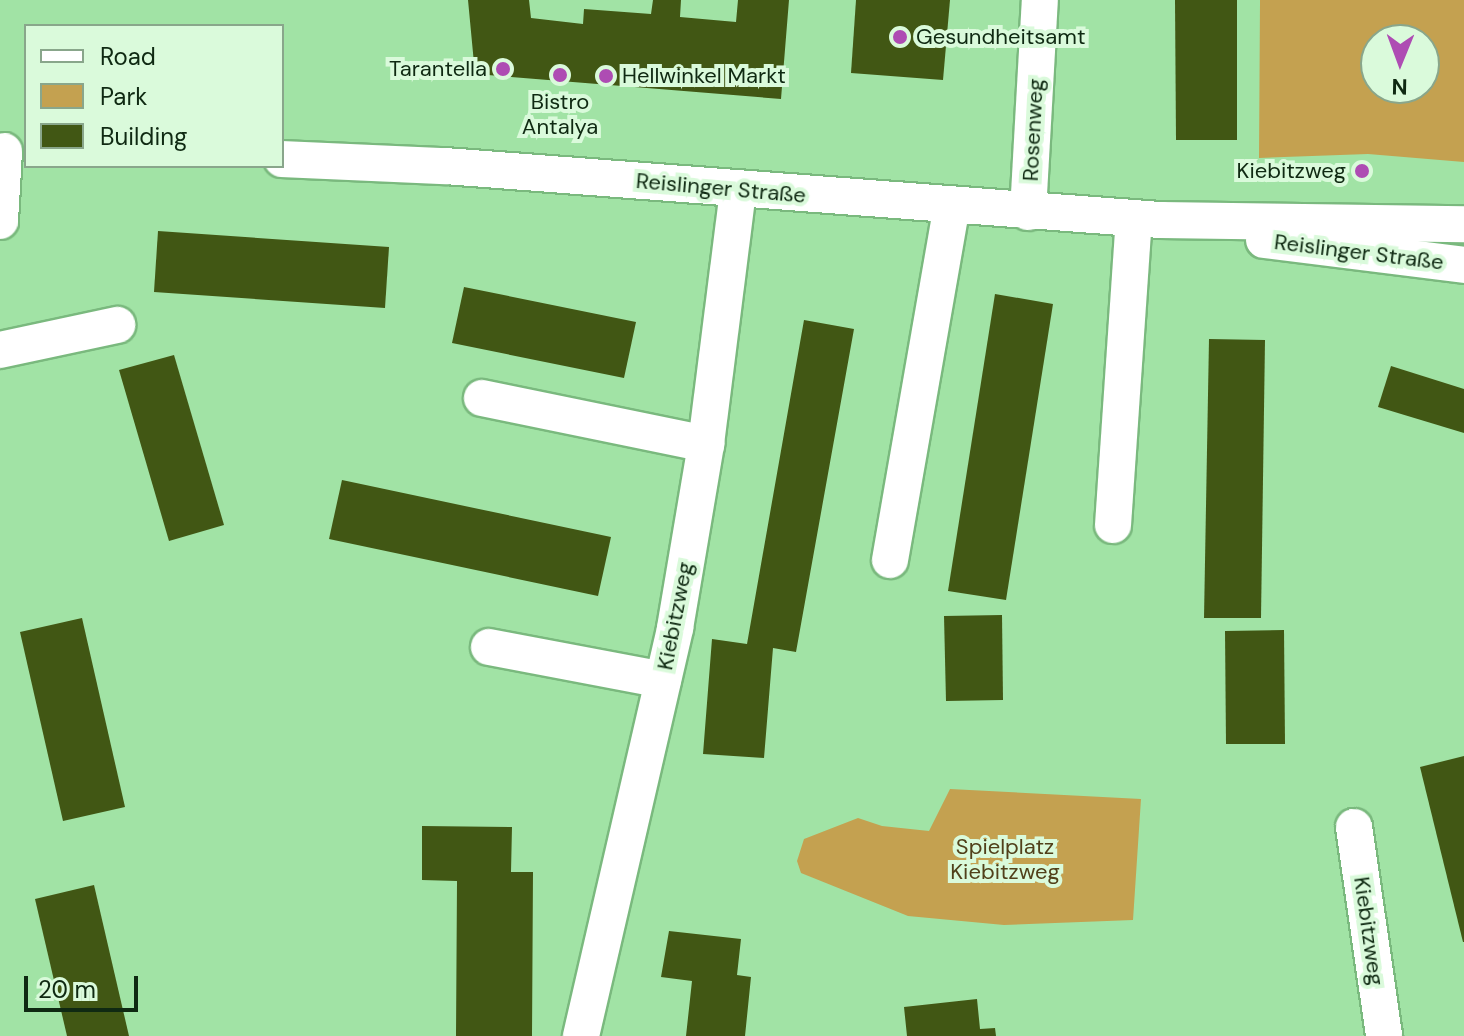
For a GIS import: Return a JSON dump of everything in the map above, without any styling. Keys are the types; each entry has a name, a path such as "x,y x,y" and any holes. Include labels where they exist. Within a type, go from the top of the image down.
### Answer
{"street":[{"name":"Rosenweg","path":"1028,212 1040,0"},
{"path":"0,221 10,151"},
{"name":"Reislinger Straße","path":"284,159 445,166 1147,220 1464,224"},
{"name":"Kiebitzweg","path":"581,1036 663,680 706,444 738,190"},
{"path":"890,560 952,206"},
{"name":"Reislinger Straße","path":"1147,220 1327,250 1464,265"},
{"path":"1113,525 1147,220"},
{"path":"0,350 117,325"},
{"path":"482,398 706,444"},
{"path":"489,647 663,680"},
{"name":"Kiebitzweg","path":"1354,827 1384,1036"}],"green space":[{"path":"1260,0 1464,0 1464,162 1368,154 1259,158"},
{"name":"Spielplatz Kiebitzweg","path":"950,789 1141,799 1133,920 1004,925 908,916 801,873 797,861 804,839 858,818 882,826 929,831"}],"building":[{"path":"468,0 529,0 531,18 583,24 584,9 651,14 653,0 681,0 680,17 736,22 738,0 789,0 781,99 475,74"},
{"name":"Gesundheitsamt","path":"856,0 950,0 943,80 851,73"},
{"path":"1175,0 1237,0 1237,140 1176,140"},
{"path":"158,231 389,247 385,308 154,292"},
{"path":"464,287 636,322 624,378 452,343"},
{"path":"995,294 1053,304 1006,600 948,591"},
{"path":"804,320 854,329 796,652 773,648 764,758 703,754 712,639 747,644"},
{"path":"1209,339 1265,340 1261,618 1204,618"},
{"path":"174,355 224,525 169,541 119,370"},
{"path":"1391,366 1464,389 1464,433 1378,407"},
{"path":"342,480 611,537 598,596 329,539"},
{"path":"1002,615 1003,700 946,701 944,616"},
{"path":"82,618 125,807 63,821 20,632"},
{"path":"1284,630 1285,744 1226,744 1225,631"},
{"path":"1464,756 1464,942 1463,942 1420,767"},
{"path":"422,826 512,827 511,872 533,872 532,1036 456,1036 457,881 422,880"},
{"path":"94,885 129,1036 67,1036 35,899"},
{"path":"669,931 741,939 737,975 751,977 745,1036 686,1036 692,981 661,977"},
{"path":"977,999 980,1029 995,1028 996,1036 907,1036 904,1007"}],"place":[{"name":"Gesundheitsamt","path":"900,37"},
{"name":"Tarantella","path":"503,69"},
{"name":"Bistro Antalya","path":"560,75"},
{"name":"Hellwinkel Markt","path":"606,76"},
{"name":"Kiebitzweg","path":"1362,171"}]}
